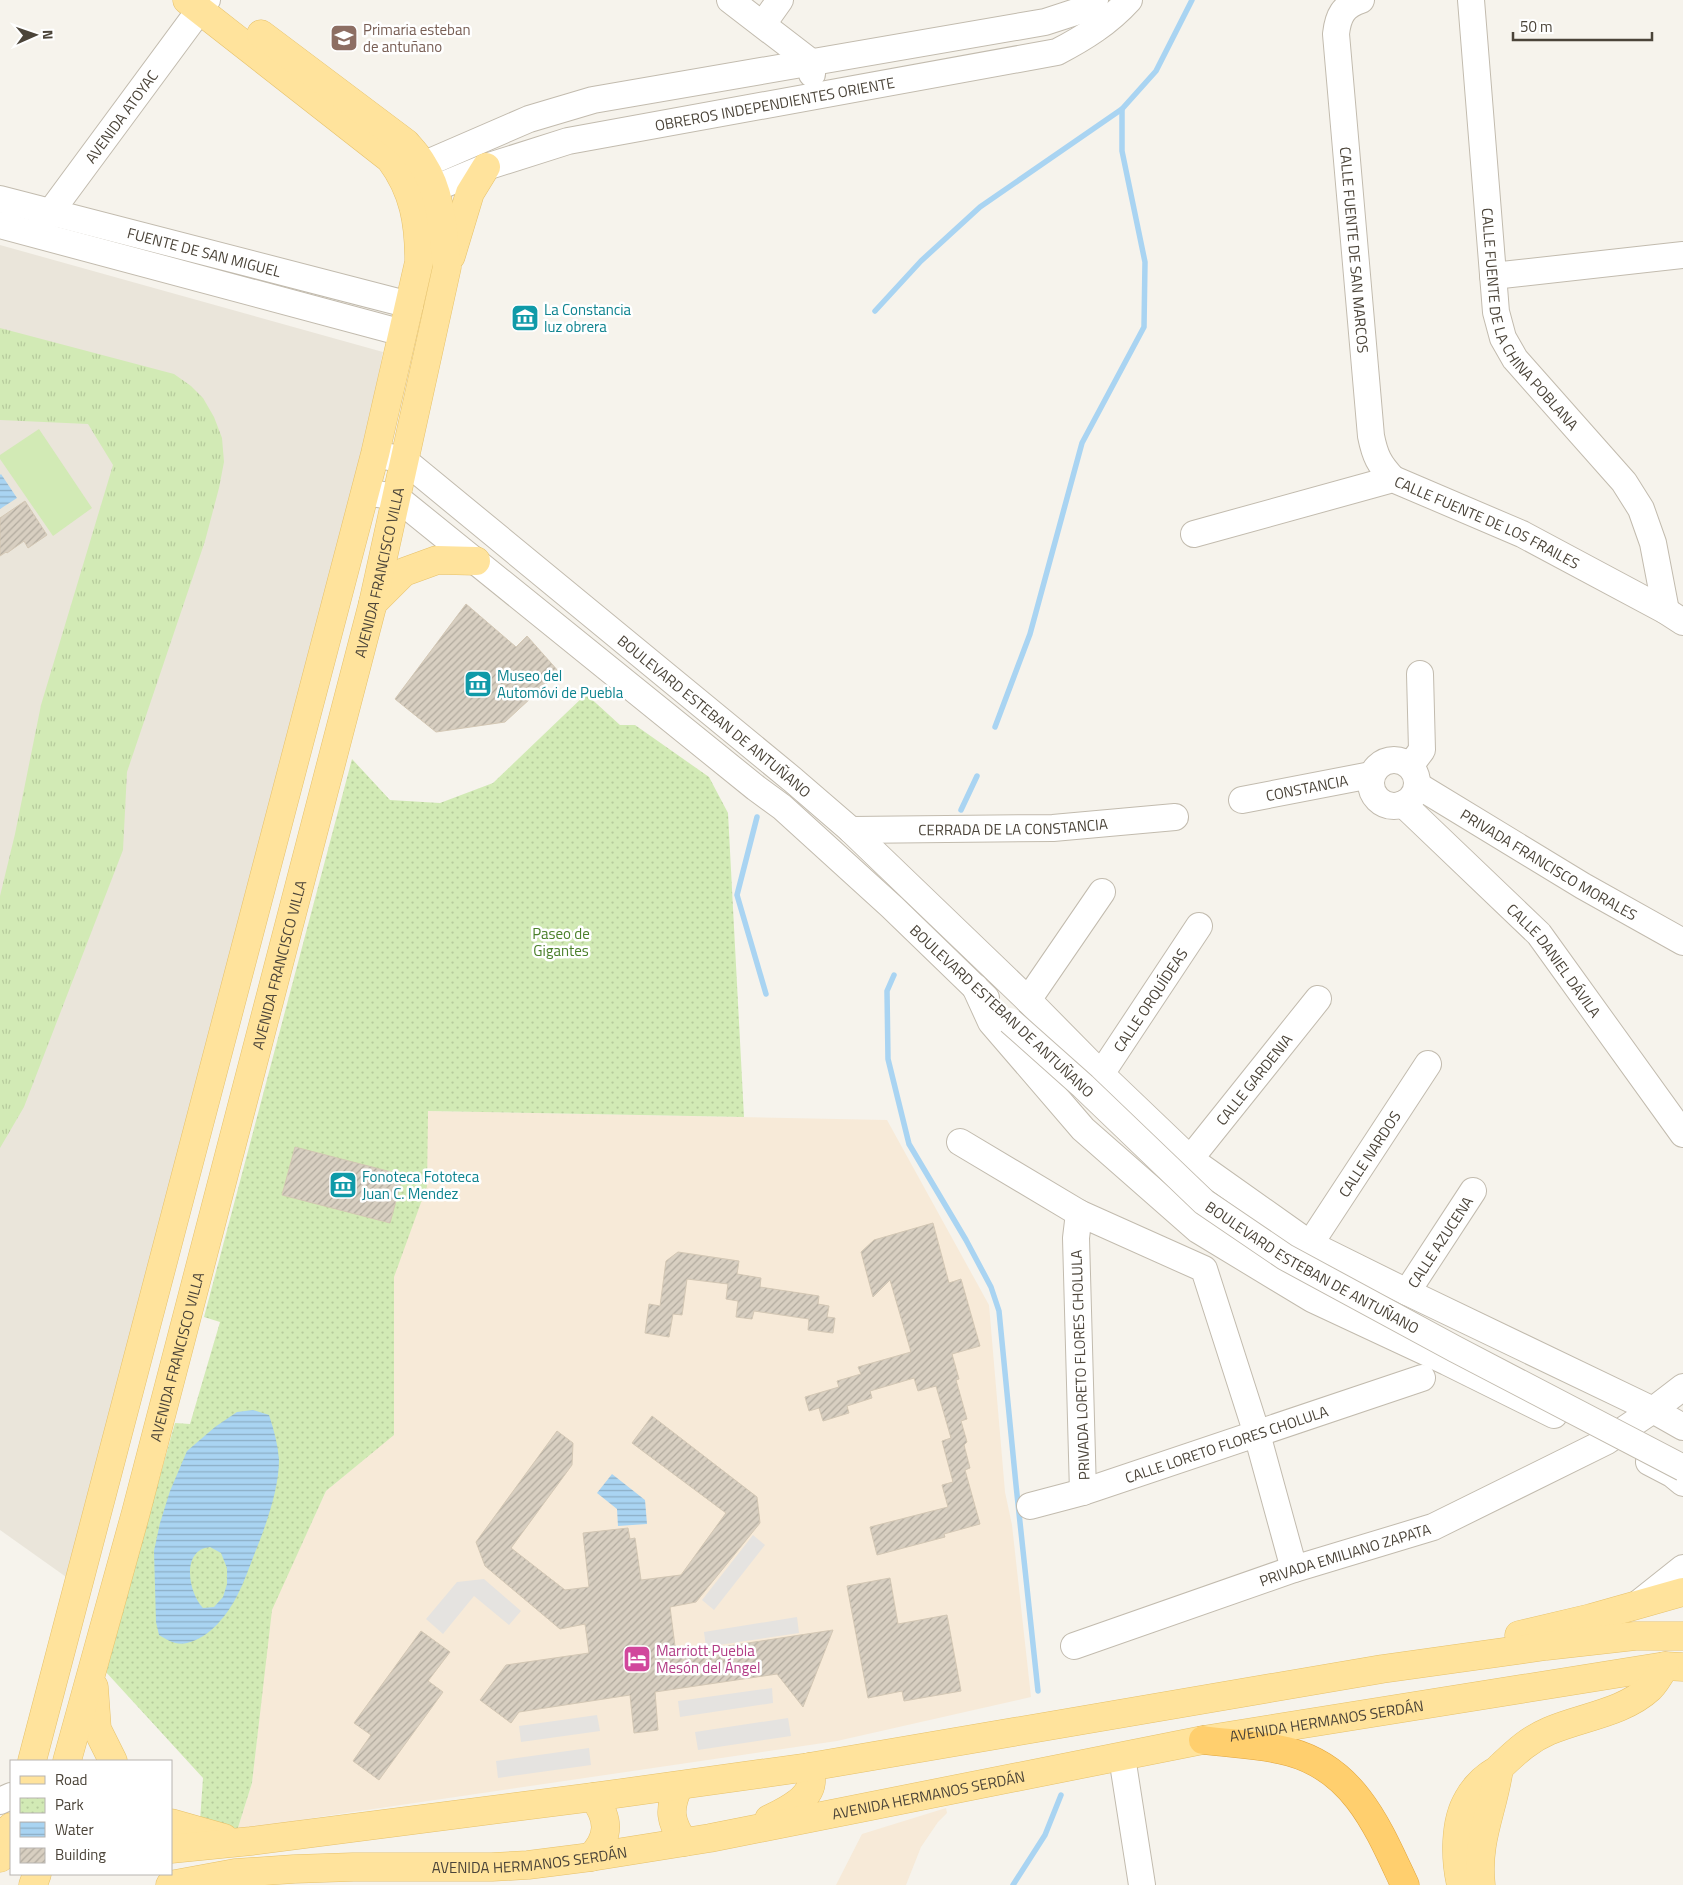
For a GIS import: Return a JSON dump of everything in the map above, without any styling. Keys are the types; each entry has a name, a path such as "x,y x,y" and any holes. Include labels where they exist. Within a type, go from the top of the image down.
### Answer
{"highway":[{"path":"1203,1740 1291,1752 1317,1763 1329,1771 1351,1789 1372,1816 1405,1885"}],"main road":[{"path":"202,2 406,143 418,182"},
{"path":"447,267 470,193 486,167"},
{"name":"AVENIDA FRANCISCO VILLA","path":"67,1760 136,1512 373,603 447,267 442,224 418,182"},
{"name":"AVENIDA FRANCISCO VILLA","path":"32,1760 376,454 419,262 418,182"},
{"path":"373,603 404,572 437,560 476,561"},
{"path":"1382,1669 1404,1660 1636,1606 1683,1592"},
{"path":"172,1849 251,1841 679,1786 809,1767 1382,1669 1546,1646 1635,1636 1683,1636"},
{"path":"1460,1885 1457,1849 1462,1815 1468,1799 1487,1777 1499,1769 1524,1744 1539,1736 1635,1699 1674,1667"},
{"name":"AVENIDA HERMANOS SERDÁN","path":"170,1885 234,1873 290,1877 353,1867 492,1867 528,1865 591,1857 684,1842 1203,1740 1674,1667"},
{"path":"92,1668 97,1729 113,1760"},
{"path":"745,1830 771,1818 798,1802 809,1790 812,1782 809,1767"},
{"path":"1481,1885 1482,1840 1497,1784 1499,1769"},
{"path":"679,1786 672,1800 671,1815 676,1830 684,1842"},
{"path":"591,1857 600,1847 605,1834 605,1821 601,1808 593,1797"},
{"path":"172,1823 228,1839 251,1841"},
{"path":"0,1858 10,1830"}],"street":[{"path":"730,0 811,62 813,96"},
{"path":"763,24 780,0"},
{"path":"418,182 529,119 593,100 1045,22 1079,11 1096,0"},
{"name":"OBREROS INDEPENDIENTES ORIENTE","path":"418,182 486,167 568,141 664,122 1057,52 1092,33 1118,12 1129,0"},
{"name":"CALLE FUENTE DE SAN MARCOS","path":"1361,0 1345,8 1340,15 1336,34 1371,436 1376,456 1383,469 1393,479"},
{"name":"CALLE FUENTE DE LA CHINA POBLANA","path":"1471,0 1493,276 1499,325 1503,338 1515,360 1624,482 1641,509 1675,617"},
{"name":"AVENIDA ATOYAC","path":"35,234 202,2"},
{"name":"FUENTE DE SAN MIGUEL","path":"0,198 410,306"},
{"name":"FUENTE DE SAN MIGUEL","path":"0,225 403,333"},
{"path":"1493,276 1683,255"},
{"name":"BOULEVARD ESTEBAN DE ANTUÑANO","path":"376,454 404,460 758,750 851,830 1190,1159 1310,1244 1653,1410 1683,1427"},
{"name":"CALLE FUENTE DE LOS FRAILES","path":"1194,534 1393,479 1522,534 1675,617"},
{"name":"BOULEVARD ESTEBAN DE ANTUÑANO","path":"365,492 396,497 782,807 892,907 974,987 1083,1086 1204,1202 1286,1257 1455,1349 1683,1468"},
{"path":"1410,785 1400,760 1388,760 1378,765 1371,775 1370,784 1372,793 1378,800 1386,805 1394,806 1410,785 1422,750 1420,674"},
{"name":"CONSTANCIA","path":"1242,800 1371,775"},
{"name":"PRIVADA FRANCISCO MORALES","path":"1410,785 1683,942"},
{"name":"CALLE DANIEL DÁVILA","path":"1410,785 1539,934 1683,1134"},
{"name":"CERRADA DE LA CONSTANCIA","path":"851,830 1054,828 1175,817"},
{"path":"1028,1000 1102,892"},
{"name":"CALLE ORQUÍDEAS","path":"1101,1074 1199,926"},
{"path":"974,987 991,1022 1083,1129 1198,1230 1312,1299 1447,1362 1672,1474 1683,1483"},
{"name":"CALLE GARDENIA","path":"1190,1159 1318,999"},
{"name":"CALLE NARDOS","path":"1310,1244 1428,1064"},
{"path":"960,1142 1078,1225 1204,1269 1257,1434 1294,1569"},
{"name":"CALLE AZUCENA","path":"1407,1292 1473,1191"},
{"name":"PRIVADA LORETO FLORES CHOLULA","path":"1078,1225 1084,1492"},
{"name":"CALLE LORETO FLORES CHOLULA","path":"1030,1506 1084,1492 1422,1378"},
{"name":"PRIVADA EMILIANO ZAPATA","path":"1074,1646 1294,1569 1432,1527 1606,1441 1653,1410 1683,1387"},
{"path":"1636,1606 1683,1568"},
{"path":"1122,1757 1142,1885"}],"shaded area":[{"path":"0,245 383,352 358,478 69,1579 0,1530"},
{"path":"428,1111 887,1120 989,1305 1005,1492 1012,1525 1031,1697 837,1741 319,1817 237,1831 252,1783 271,1610 326,1491 393,1435 394,1276"},
{"path":"753,1535 765,1545 714,1610 702,1600"},
{"path":"484,1579 521,1611 509,1625 474,1596 443,1634 426,1619 457,1582"},
{"path":"797,1617 799,1633 706,1647 704,1632"},
{"path":"772,1688 773,1703 680,1717 678,1701"},
{"path":"597,1715 600,1731 521,1742 519,1726"},
{"path":"788,1718 791,1736 698,1750 695,1732"},
{"path":"589,1748 591,1765 498,1778 496,1761"},
{"path":"946,1808 947,1813 938,1822 921,1847 906,1885 836,1885 862,1834"}],"green space":[{"path":"0,328 174,374 191,386 203,398 214,417 222,438 224,462 205,541 127,772 123,850 24,1107 0,1148 0,896 15,834 41,705 113,465 88,424 0,420"},
{"path":"39,429 92,508 53,536 0,459 0,455"},
{"name":"Paseo de Gigantes","path":"586,694 620,725 635,725 709,777 728,813 744,1117 428,1111 427,1186 394,1277 394,1435 326,1491 272,1610 252,1783 237,1831 200,1821 203,1778 105,1671 175,1423 190,1424 220,1322 204,1317 352,759 390,800 440,803 493,783"}],"water":[{"path":"0,475 17,498 0,509"},
{"path":"253,1410 269,1415 276,1438 279,1460 277,1484 271,1509 238,1594 224,1617 211,1631 203,1636 187,1643 176,1643 159,1635 156,1622 154,1551 160,1523 170,1491 187,1451 215,1427 237,1412","holes":["210,1547 221,1553 227,1568 227,1584 223,1597 214,1607 203,1608 198,1601 191,1582 191,1563 201,1550"]},
{"path":"612,1474 645,1500 647,1524 618,1526 617,1509 597,1493"}],"building":[{"path":"25,501 47,535 28,548 24,541 0,556 0,518"},
{"path":"466,604 516,647 527,636 559,672 505,722 436,732 395,699"},
{"name":"Fonoteca Fototeca Juan C. Mendez","path":"295,1147 403,1175 390,1223 282,1195"},
{"path":"933,1223 949,1283 961,1279 980,1346 952,1354 959,1379 956,1380 967,1419 961,1421 967,1442 964,1445 970,1468 965,1470 980,1524 944,1534 945,1537 877,1555 870,1527 948,1507 942,1485 953,1482 942,1441 951,1438 936,1386 918,1391 914,1378 870,1391 872,1398 847,1406 849,1413 823,1421 819,1408 809,1411 805,1397 839,1387 837,1381 861,1374 858,1367 911,1352 890,1280 873,1297 861,1252 874,1240"},
{"path":"678,1252 739,1261 737,1274 761,1278 760,1287 819,1296 818,1304 829,1306 827,1317 835,1318 833,1333 808,1330 809,1319 754,1311 752,1319 736,1317 738,1301 726,1299 728,1284 687,1279 682,1315 673,1314 669,1337 645,1333 649,1304 660,1306 666,1261"},
{"path":"652,1416 757,1497 760,1523 696,1602 670,1607 676,1654 833,1630 803,1707 777,1674 655,1692 658,1730 634,1733 630,1695 519,1712 511,1723 480,1700 506,1665 589,1653 585,1624 560,1629 485,1566 476,1542 557,1431 573,1443 572,1465 511,1548 565,1590 589,1587 583,1533 628,1528 630,1539 635,1538 641,1580 681,1575 726,1513 632,1443"},
{"path":"890,1578 898,1624 947,1615 961,1691 904,1701 902,1691 868,1698 847,1586"},
{"path":"421,1631 450,1652 428,1681 443,1692 379,1780 353,1761 371,1735 354,1723"}],"waterway":[{"path":"995,727 1030,634 1082,443 1144,327 1145,262 1122,151 1122,109 1156,71 1192,0"},
{"path":"875,311 921,261 980,207 1122,109"},
{"path":"961,810 977,776"},
{"path":"757,817 737,895 766,994"},
{"path":"894,975 887,991 888,1059 909,1144 966,1240 991,1287 999,1311 1038,1691"},
{"path":"1013,1885 1045,1835 1061,1795"}],"place":[{"name":"Primaria esteban de antuñano","path":"344,38"},
{"name":"La Constancia luz obrera","path":"525,318"},
{"name":"Museo del Automóvi de Puebla","path":"478,684"},
{"name":"Fonoteca Fototeca Juan C. Mendez","path":"343,1185"},
{"name":"Marriott Puebla Mesón del Ángel","path":"637,1659"}]}
